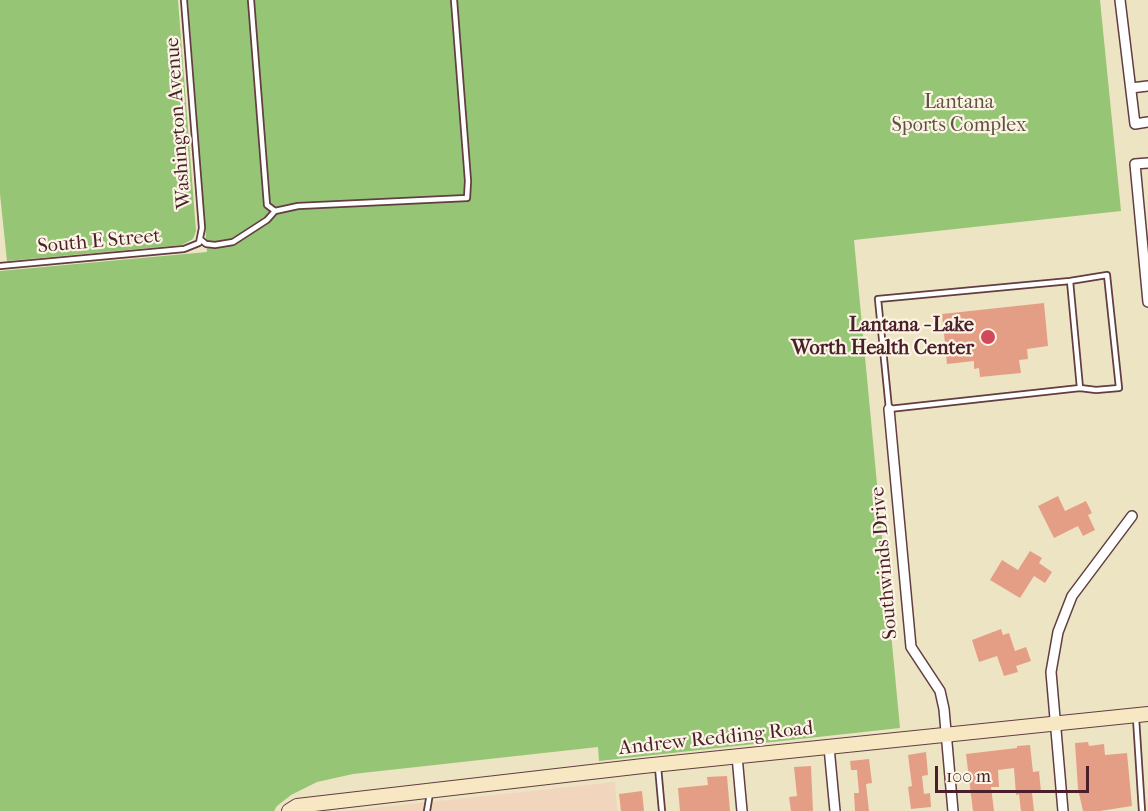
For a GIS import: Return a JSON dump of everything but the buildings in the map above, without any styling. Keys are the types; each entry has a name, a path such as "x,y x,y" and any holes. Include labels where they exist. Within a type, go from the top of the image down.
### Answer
{"street":[{"path":"1120,0 1135,124 1148,122"},
{"path":"1131,88 1148,86"},
{"path":"1148,163 1135,164 1143,198 1148,302"},
{"name":"Southwinds Drive","path":"888,410 911,647 940,691 953,811"},
{"path":"1063,811 1051,672 1053,655 1063,617 1072,596 1132,516"},
{"name":"Andrew Redding Road","path":"289,811 297,806 329,807 430,791 657,765 1142,714"},
{"path":"829,747 835,811"},
{"path":"737,756 742,811"}],"lane":[{"name":"Washington Avenue","path":"184,0 202,228 200,241"},
{"path":"251,0 267,205 276,211"},
{"path":"200,241 215,245 233,242 254,230 276,211 298,206 467,198 468,181 454,0"},
{"name":"South E Street","path":"0,266 184,249 200,241"},
{"path":"1107,275 1119,388 1096,390 1080,388 888,410 878,299 1070,281 1107,275"},
{"path":"1070,281 1080,388"},
{"path":"1142,714 1142,811"},
{"path":"657,765 662,811"},
{"path":"427,811 430,804 430,791"}],"shaded area":[{"path":"615,782 617,811 346,811"}],"green space":[{"path":"0,0 178,0 196,231 193,239 182,245 7,261 0,194"},
{"name":"Lantana Sports Complex","path":"188,0 1100,0 1121,211 854,240 900,728 599,761 598,747 353,774 317,782 291,795 274,811 0,811 0,271 207,252"}],"place":[{"name":"Lantana - Lake Worth Health Center","path":"988,337"}]}
